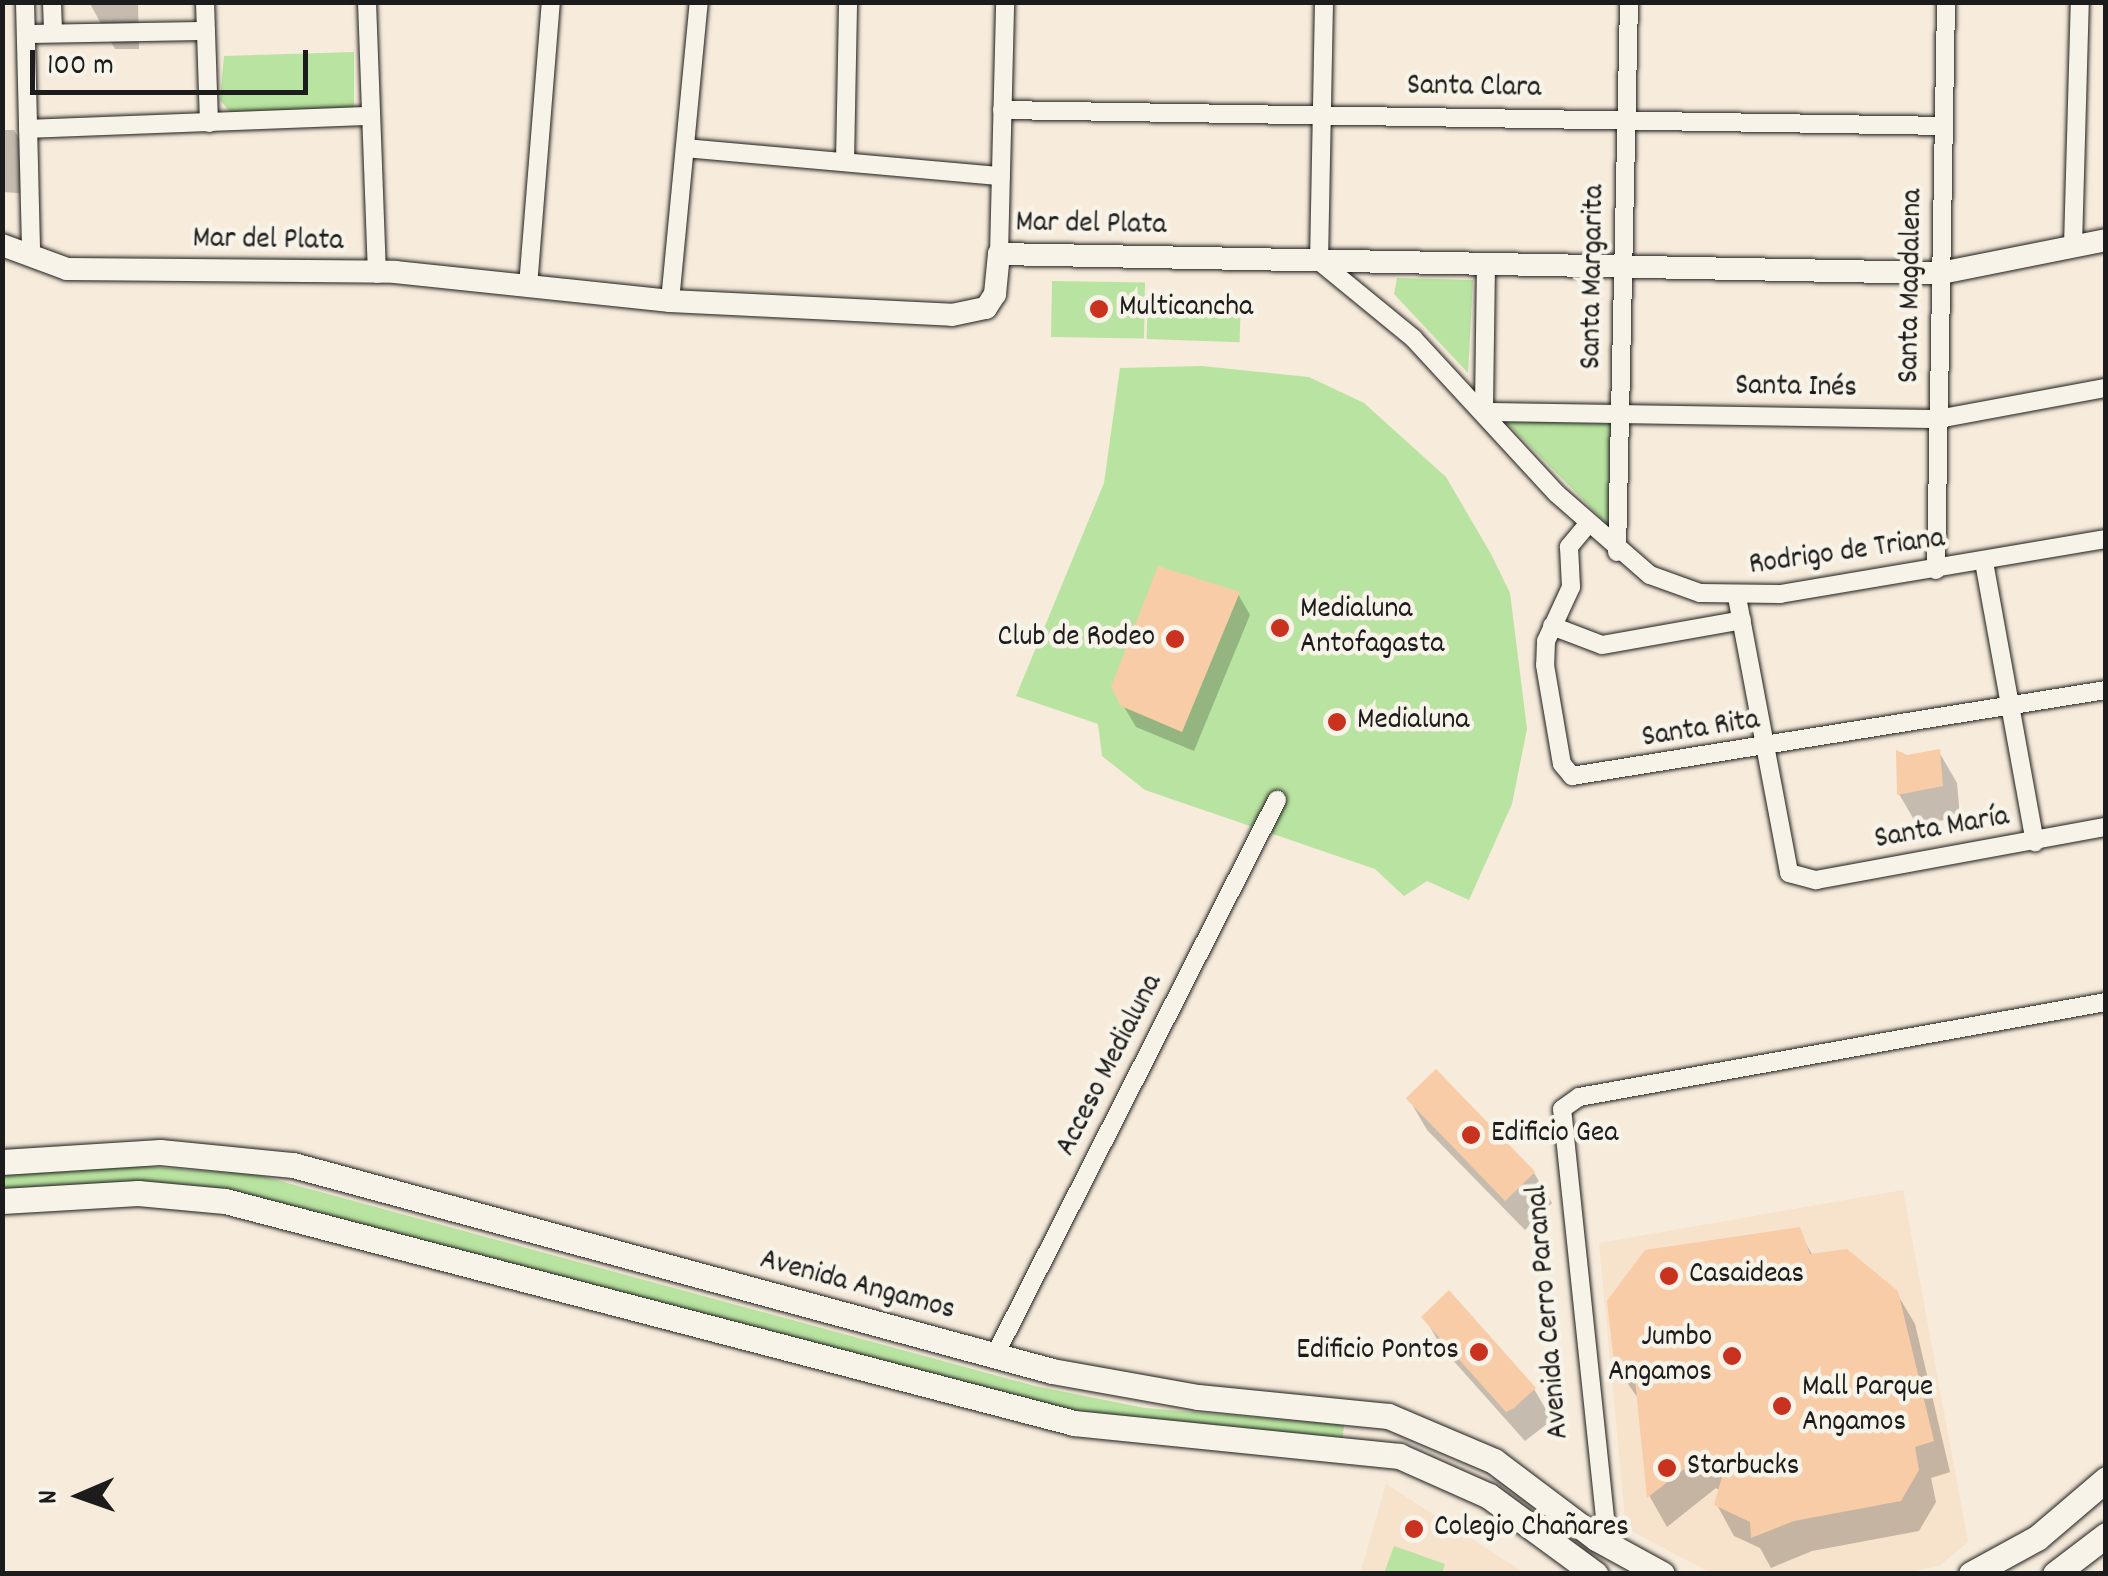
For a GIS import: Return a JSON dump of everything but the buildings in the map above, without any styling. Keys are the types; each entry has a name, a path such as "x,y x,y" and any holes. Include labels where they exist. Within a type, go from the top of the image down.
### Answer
{"main road":[{"name":"Avenida Angamos","path":"2,1162 160,1152 294,1165 994,1357 1142,1390 1313,1404 1415,1423 1494,1461 1602,1542 1662,1574"},
{"path":"2,1201 138,1193 225,1201 1074,1422 1399,1456 1488,1496 1596,1574"},
{"path":"1971,1574 2037,1538 2106,1479"},
{"path":"2055,1574 2106,1535"},
{"name":"Avenida Cerro Paranal","path":"1602,1542 1616,1574"}],"street":[{"path":"25,2 32,256"},
{"path":"52,2 53,33"},
{"path":"205,2 209,122"},
{"path":"367,2 376,274"},
{"path":"528,286 552,2"},
{"path":"670,301 699,2"},
{"path":"845,162 848,2"},
{"path":"999,254 1005,2"},
{"path":"1319,260 1324,2"},
{"name":"Santa Margarita","path":"1617,552 1628,2"},
{"name":"Santa Magdalena","path":"1936,570 1946,2"},
{"path":"2073,246 2080,2"},
{"path":"26,34 206,32"},
{"name":"Santa Clara","path":"1002,110 1944,126"},
{"path":"28,129 370,116"},
{"path":"685,148 1001,176"},
{"name":"Mar del Plata","path":"2,245 82,270 376,274 670,301 978,312 995,294 999,254 1941,273 2106,240"},
{"name":"Rodrigo de Triana","path":"1319,260 1413,338 1617,552 1650,575 1700,593 1737,597 1936,570 2106,539"},
{"path":"1484,412 1486,264"},
{"name":"Santa Inés","path":"1484,412 1938,419 2106,388"},
{"name":"Santa Rita","path":"1588,524 1569,547 1571,588 1552,626 1545,666 1562,764 1572,776 1766,748 2106,690"},
{"path":"1984,562 2035,842"},
{"path":"1737,597 1766,748"},
{"path":"1552,626 1602,646 1742,620"},
{"name":"Santa María","path":"1766,748 1789,873 1816,880 2106,827"},
{"name":"Acceso Medialuna","path":"994,1357 1277,800"},
{"name":"Avenida Cerro Paranal","path":"1596,1574 1602,1542 1601,1508 1562,1109 1579,1098 2106,1002"}],"shaded area":[{"name":"Mall Parque Angamos","path":"1903,1190 1968,1542 1939,1566 1905,1573 1713,1574 1626,1528 1599,1243"},
{"name":"Colegio Chañares","path":"1386,1484 1525,1573 1360,1574"}],"green space":[{"path":"354,52 354,108 231,113 220,100 224,56"},
{"path":"1397,278 1473,280 1468,373 1394,294"},
{"name":"Multicancha","path":"1052,281 1145,283 1144,339 1051,337"},
{"name":"Multicancha","path":"1148,298 1241,301 1240,342 1147,339"},
{"name":"Medialuna Antofagasta","path":"1202,366 1309,377 1364,403 1446,477 1491,554 1510,593 1527,729 1512,804 1469,900 1427,881 1404,896 1375,869 1145,790 1102,756 1098,724 1016,696 1104,483 1120,368"},
{"path":"1504,420 1611,424 1609,526"},
{"path":"139,1166 258,1175 1035,1386 1145,1408 1344,1425 1342,1443 1082,1417 323,1214 3,1194 2,1175"},
{"path":"1394,1546 1445,1564 1442,1573 1384,1573"}],"place":[{"name":"Multicancha","path":"1099,309"},
{"name":"Medialuna Antofagasta","path":"1280,628"},
{"name":"Club de Rodeo","path":"1175,639"},
{"name":"Medialuna","path":"1337,722"},
{"name":"Edificio Gea","path":"1471,1135"},
{"name":"Casaideas","path":"1669,1276"},
{"name":"Edificio Pontos","path":"1479,1352"},
{"name":"Jumbo Angamos","path":"1732,1356"},
{"name":"Mall Parque Angamos","path":"1782,1406"},
{"name":"Starbucks","path":"1667,1468"},
{"name":"Colegio Chañares","path":"1414,1529"}]}
